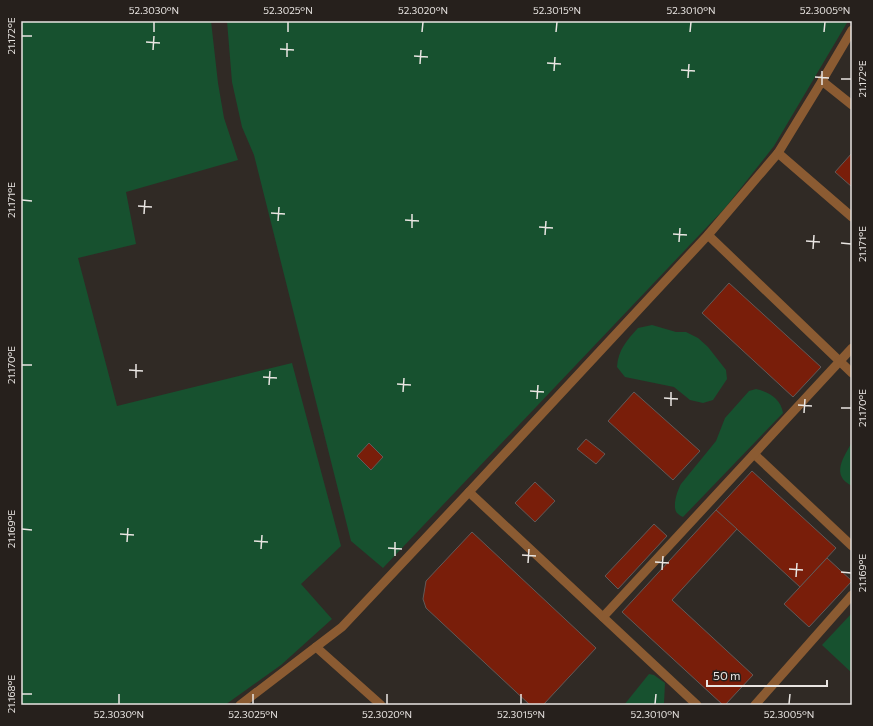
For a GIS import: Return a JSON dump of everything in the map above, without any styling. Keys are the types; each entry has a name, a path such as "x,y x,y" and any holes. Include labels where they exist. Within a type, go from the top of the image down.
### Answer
{"lane":[{"path":"246,704 342,627 708,236 778,153 852,30"},
{"path":"822,81 852,105"},
{"path":"778,153 852,217"},
{"path":"708,236 852,372"},
{"path":"603,617 852,348"},
{"path":"754,454 852,546"},
{"path":"470,492 698,705"},
{"path":"755,705 852,595"},
{"path":"316,647 381,705"}],"green space":[{"path":"21,21 211,21 218,83 224,118 238,160 126,192 136,244 78,258 117,406 292,363 341,546 301,584 332,619 281,665 225,705 21,705"},
{"path":"227,21 848,21 774,146 725,208 383,568 351,541 254,155 242,127 232,82"},
{"path":"652,325 676,332 686,332 698,338 708,347 726,370 727,379 713,400 703,403 690,400 674,387 625,377 617,367 621,350 638,328"},
{"path":"756,389 774,397 780,404 783,413 683,517 677,513 675,507 681,484 716,441 725,418 749,391"},
{"path":"852,442 852,486 845,482 840,471 843,460"},
{"path":"852,613 852,673 822,645"},
{"path":"649,674 654,675 665,683 664,703 662,705 624,705"}],"building":[{"path":"852,153 852,187 835,172"},
{"path":"729,283 821,367 793,397 702,313"},
{"path":"634,392 700,451 673,480 608,421"},
{"path":"586,439 605,454 596,464 577,449"},
{"path":"369,443 383,457 371,470 357,456"},
{"path":"752,471 836,548 800,587 716,510"},
{"path":"535,482 555,501 535,522 515,503"},
{"path":"716,510 737,529 672,600 753,675 725,705 723,705 622,612"},
{"path":"654,524 667,536 618,589 605,576"},
{"path":"472,532 596,648 543,705 530,705 426,608 423,599 426,581"},
{"path":"827,558 852,581 809,627 784,604"}]}
